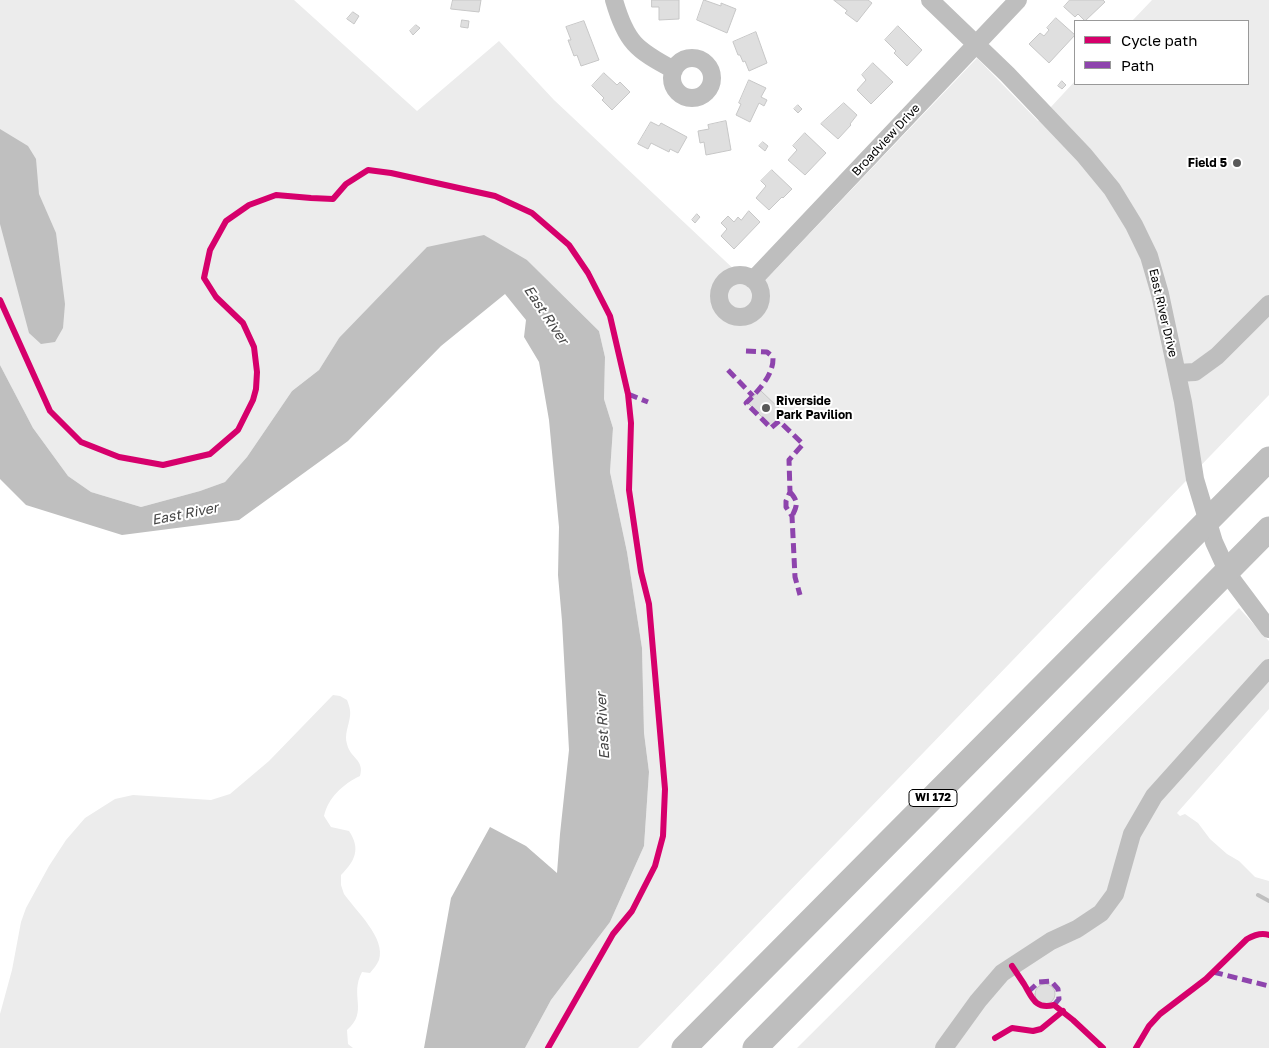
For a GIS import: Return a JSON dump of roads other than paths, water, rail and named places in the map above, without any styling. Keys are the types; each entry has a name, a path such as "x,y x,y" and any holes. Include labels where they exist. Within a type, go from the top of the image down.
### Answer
{"highway":[{"name":"WI 172","path":"684,1048 1269,459"},
{"path":"755,1048 1264,534"}],"street":[{"path":"614,0 621,23 628,37 640,49 674,70"},
{"name":"East River Drive","path":"930,0 1007,74 1084,155 1112,189 1134,225 1149,256 1160,294 1196,479 1214,542 1230,577 1269,629"},
{"name":"Broadview Drive","path":"754,280 1018,0"},
{"path":"1176,373 1195,372 1217,356 1269,304"},
{"path":"944,1048 1002,972 1051,941 1101,913 1115,894 1132,834 1154,796 1269,668"}],"water":[{"path":"0,129 28,146 36,159 39,194 56,233 65,304 63,328 55,342 41,344 29,333 0,224"},
{"name":"East River","path":"484,235 527,260 599,331 605,357 604,399 613,428 610,472 627,552 642,648 644,733 649,772 644,846 610,922 551,1000 525,1048 424,1048 451,898 490,827 526,846 557,873 569,750 558,575 559,527 549,420 539,362 524,337 526,320 505,294 441,346 348,441 239,520 122,535 26,505 0,479 0,365 33,428 68,476 91,492 141,507 225,482 247,457 292,391 319,370 339,338 427,247"}],"waterway":[{"path":"1258,895 1269,901"}],"place":[{"name":"Field 5","path":"1237,163"},
{"name":"Riverside Park Pavilion","path":"766,408"}]}
